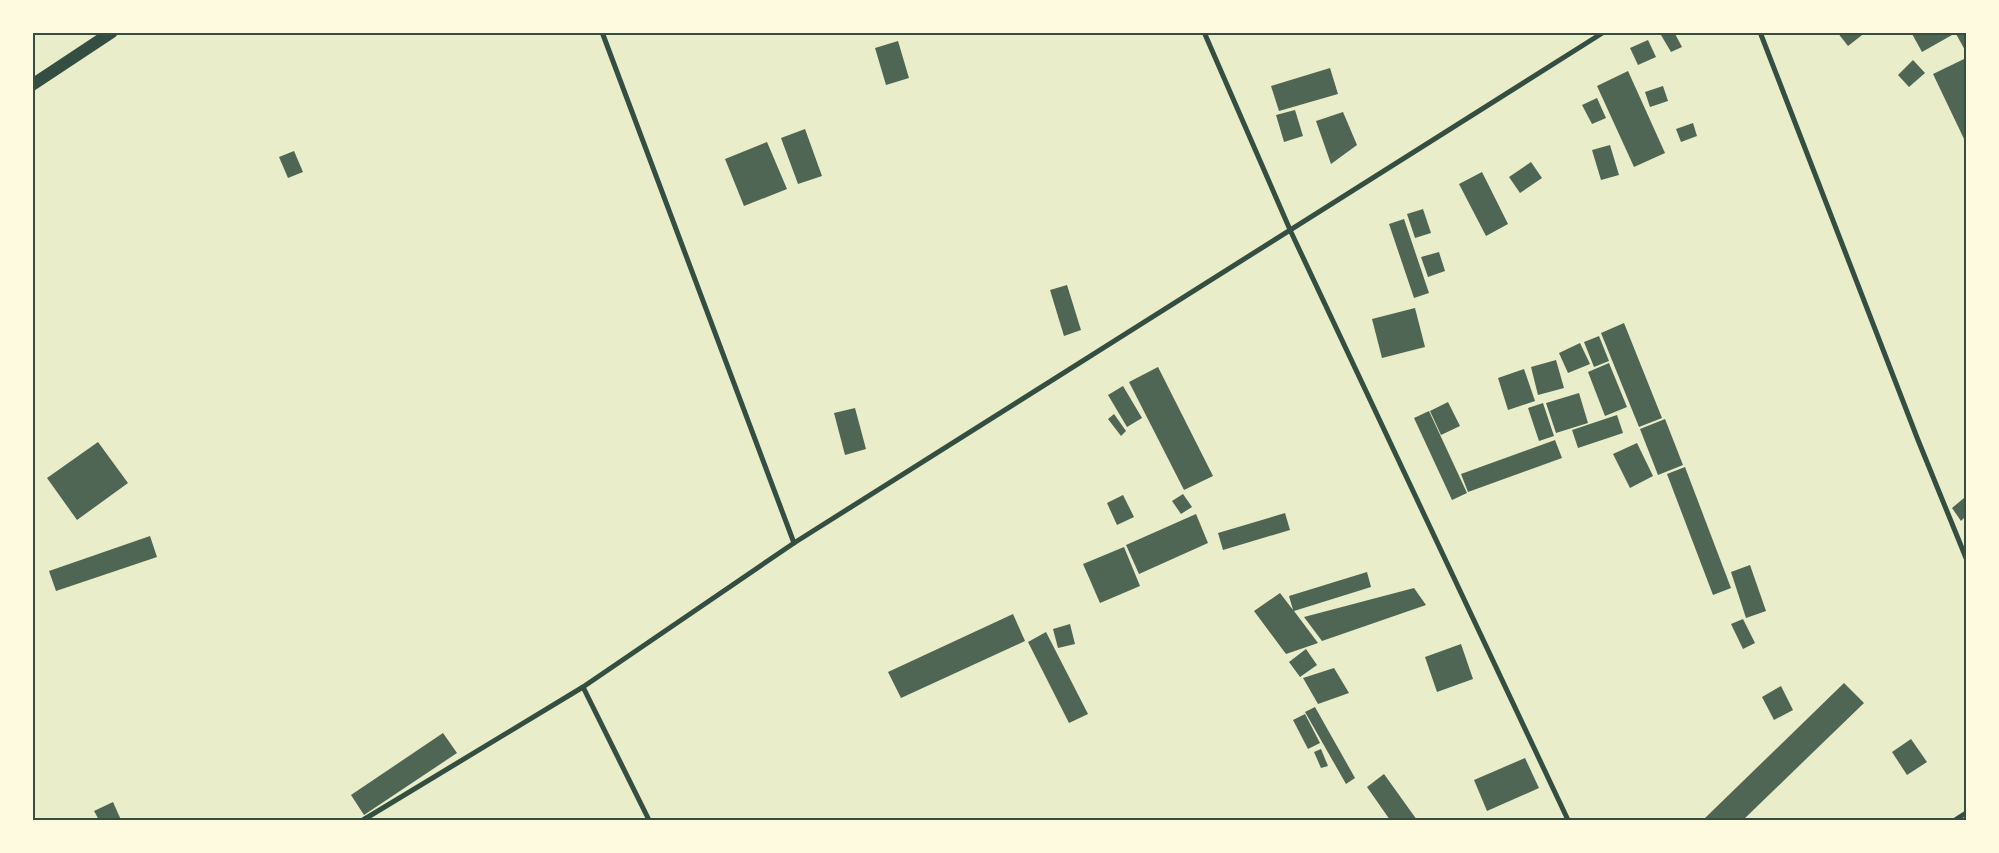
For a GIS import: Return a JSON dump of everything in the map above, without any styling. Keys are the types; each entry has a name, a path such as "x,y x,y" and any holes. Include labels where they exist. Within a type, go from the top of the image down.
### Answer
{"main road":[{"path":"32,85 112,32"}],"street":[{"path":"602,32 794,543"},
{"path":"1204,32 1291,232 1568,820"},
{"path":"363,820 583,688 794,543 1291,232 1604,32"},
{"path":"1760,32 1918,440 1966,558"},
{"path":"583,688 649,820"},
{"path":"1955,820 1966,813"}],"building":[{"path":"1665,32 1674,32 1682,47 1671,52 1661,35"},
{"path":"1837,32 1866,32 1848,46"},
{"path":"1911,32 1951,32 1952,35 1922,52"},
{"path":"1955,32 1966,32 1966,52"},
{"path":"1648,40 1656,57 1638,65 1630,48"},
{"path":"898,41 909,78 886,85 875,48"},
{"path":"1964,59 1966,65 1965,141 1933,74"},
{"path":"1913,60 1925,73 1909,87 1898,75"},
{"path":"1330,68 1338,94 1279,111 1271,86"},
{"path":"1628,71 1665,153 1634,167 1597,86"},
{"path":"1663,86 1668,101 1650,107 1645,92"},
{"path":"1597,98 1606,118 1592,124 1582,105"},
{"path":"1295,110 1303,136 1284,142 1276,115"},
{"path":"1343,112 1357,145 1331,164 1316,121"},
{"path":"1693,123 1697,136 1681,142 1676,129"},
{"path":"805,129 822,176 798,184 781,138"},
{"path":"767,142 787,189 744,206 725,159"},
{"path":"1610,145 1619,175 1601,180 1592,150"},
{"path":"294,151 303,172 288,178 279,157"},
{"path":"1531,162 1542,178 1520,193 1509,177"},
{"path":"1482,172 1508,224 1486,236 1459,184"},
{"path":"1423,209 1431,233 1415,238 1407,214"},
{"path":"1404,219 1429,293 1414,298 1389,224"},
{"path":"1439,252 1445,271 1428,277 1421,257"},
{"path":"1067,285 1081,330 1064,336 1050,290"},
{"path":"1415,308 1425,347 1382,358 1372,319"},
{"path":"1624,323 1662,418 1639,427 1601,333"},
{"path":"1599,336 1609,361 1594,367 1584,342"},
{"path":"1580,343 1590,364 1568,373 1559,353"},
{"path":"1556,360 1564,388 1538,395 1531,367"},
{"path":"1609,363 1627,407 1605,416 1588,372"},
{"path":"1158,367 1213,476 1184,490 1129,382"},
{"path":"1524,369 1535,401 1508,410 1498,378"},
{"path":"1123,386 1142,418 1127,427 1108,395"},
{"path":"1579,393 1588,423 1556,433 1546,403"},
{"path":"1448,402 1460,426 1441,435 1430,411"},
{"path":"1543,403 1554,436 1539,441 1528,408"},
{"path":"855,408 866,449 845,455 834,413"},
{"path":"1429,411 1467,493 1452,500 1414,418"},
{"path":"1114,414 1126,431 1121,436 1108,419"},
{"path":"1617,415 1623,433 1578,448 1572,430"},
{"path":"1665,419 1683,465 1658,475 1640,429"},
{"path":"1555,440 1562,458 1468,492 1461,474"},
{"path":"98,442 128,483 77,520 47,478"},
{"path":"1637,443 1653,476 1630,488 1613,454"},
{"path":"1685,467 1731,588 1713,595 1667,474"},
{"path":"1183,494 1192,507 1181,514 1172,501"},
{"path":"1123,495 1134,517 1117,525 1107,503"},
{"path":"1964,498 1966,516 1961,521 1952,508"},
{"path":"1285,513 1290,530 1223,550 1218,533"},
{"path":"1196,514 1208,543 1139,574 1126,545"},
{"path":"150,536 157,557 56,591 49,571"},
{"path":"1124,547 1140,586 1100,603 1083,564"},
{"path":"1750,565 1766,611 1746,618 1731,572"},
{"path":"1367,572 1371,587 1294,611 1318,643 1286,654 1254,611 1280,593 1293,610 1289,596"},
{"path":"1414,588 1426,605 1322,641 1304,617"},
{"path":"1013,614 1025,641 901,698 888,672"},
{"path":"1743,619 1755,643 1743,649 1731,624"},
{"path":"1070,624 1075,644 1058,648 1053,629"},
{"path":"1046,632 1088,714 1069,723 1028,642"},
{"path":"1461,644 1473,679 1437,692 1425,657"},
{"path":"1306,649 1317,665 1300,677 1289,662"},
{"path":"1334,668 1349,693 1318,704 1303,678"},
{"path":"1844,683 1864,703 1743,820 1703,820"},
{"path":"1781,686 1793,710 1774,720 1762,697"},
{"path":"1315,707 1355,778 1346,784 1305,712"},
{"path":"1305,714 1320,743 1308,749 1293,720"},
{"path":"443,733 457,753 364,815 351,795"},
{"path":"1911,739 1927,762 1907,775 1892,752"},
{"path":"1321,749 1328,766 1321,768 1314,752"},
{"path":"1525,758 1539,788 1487,811 1474,780"},
{"path":"1384,774 1417,820 1390,820 1367,787"},
{"path":"113,802 121,820 99,820 94,811"}]}
